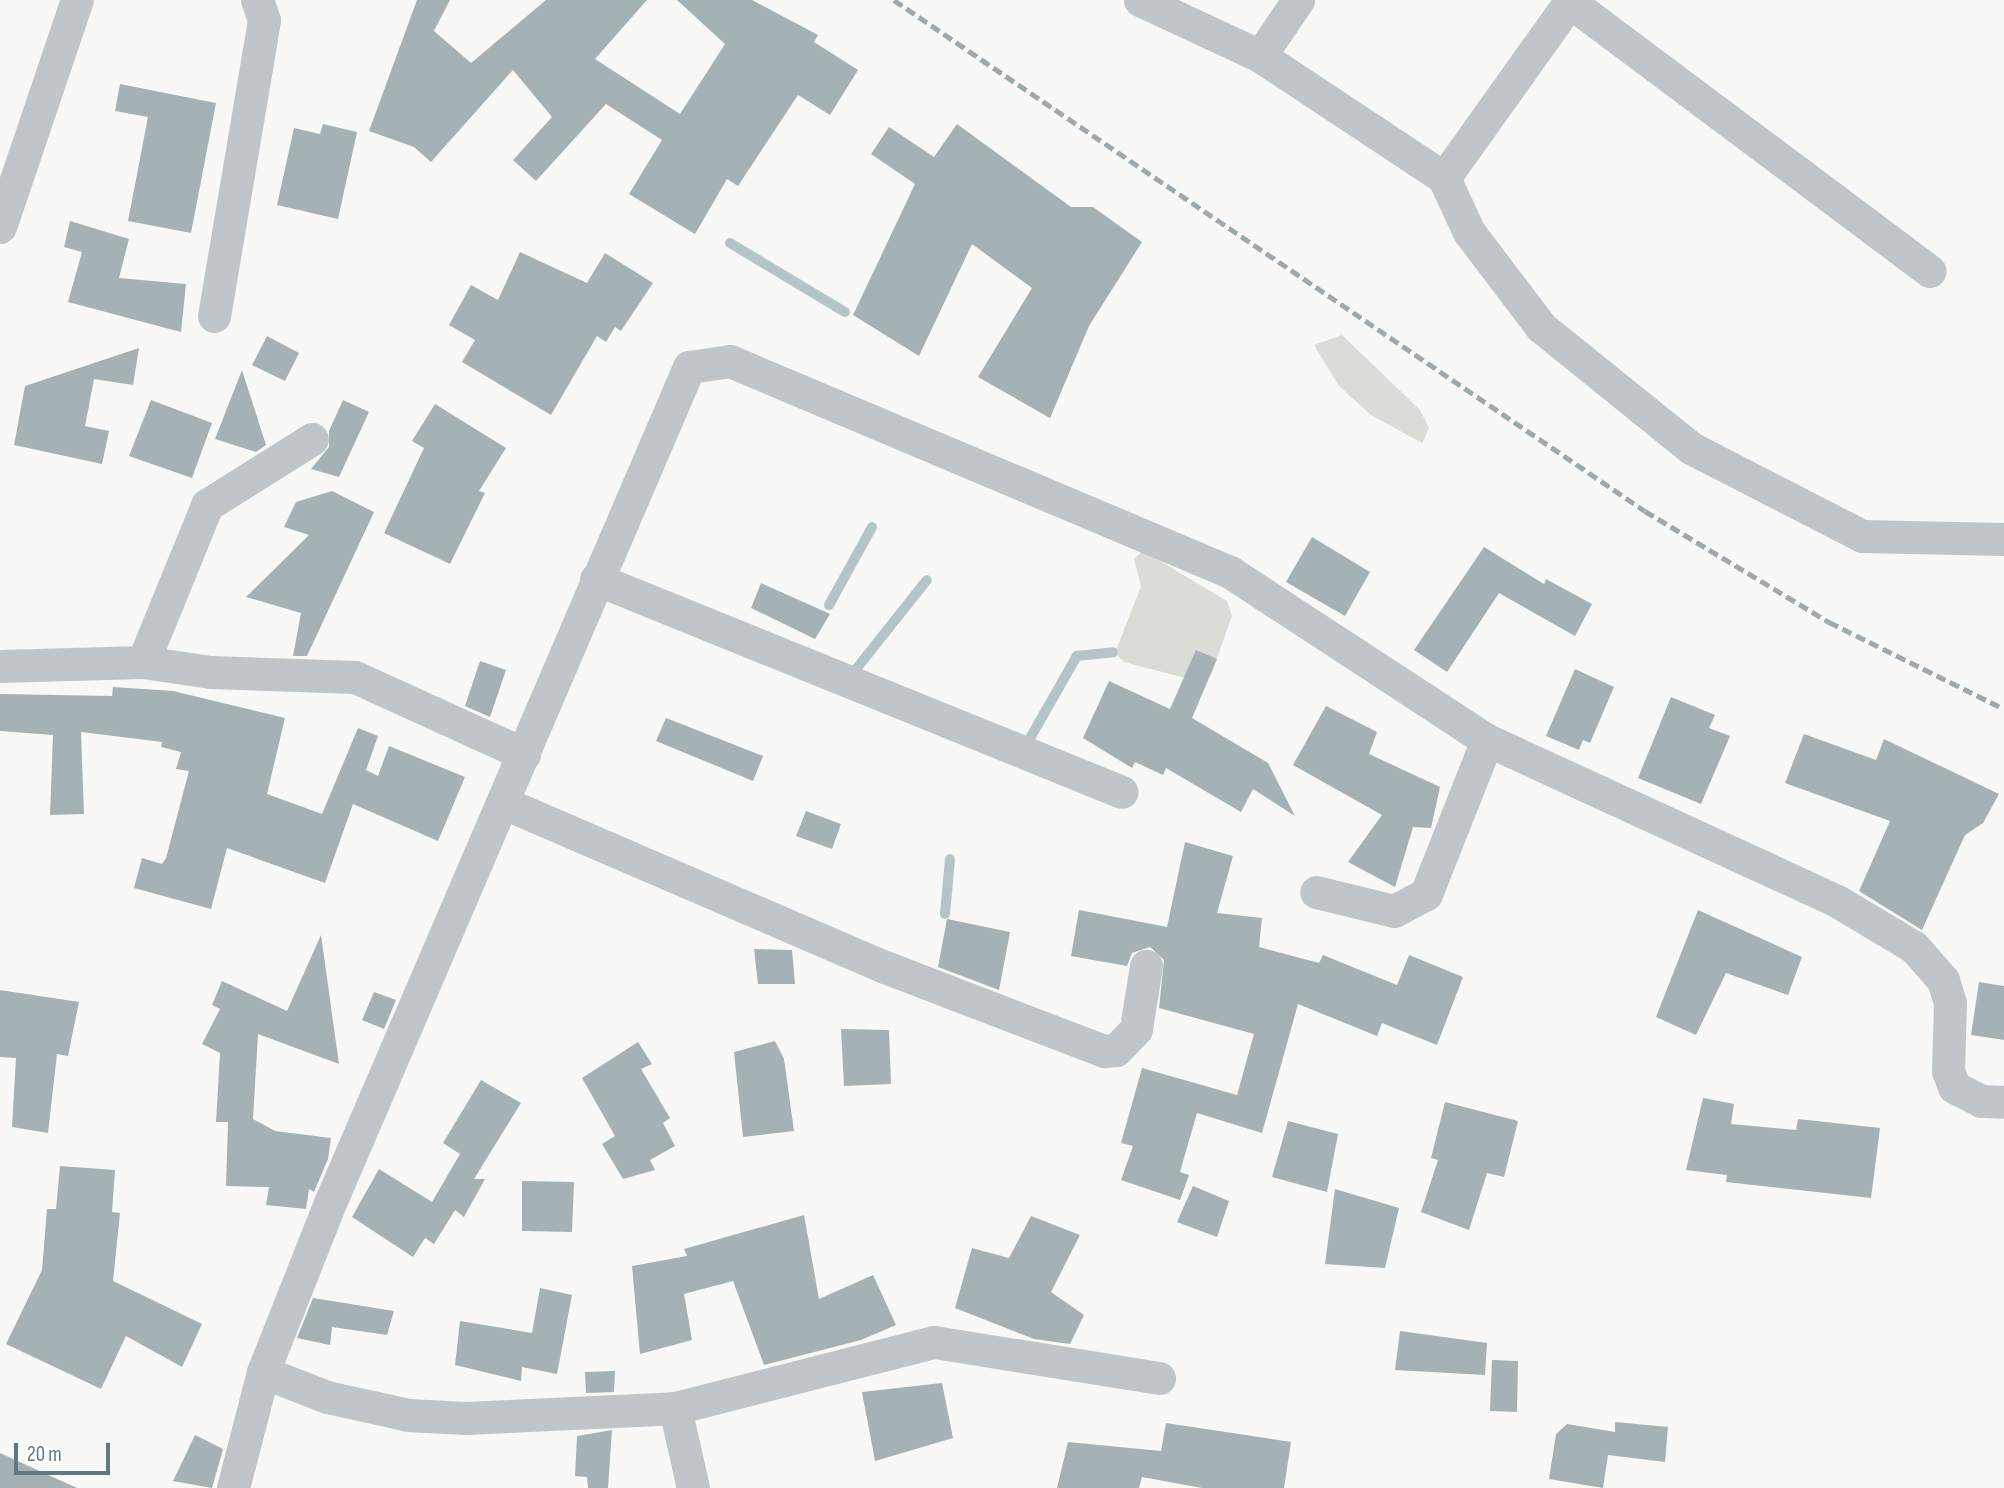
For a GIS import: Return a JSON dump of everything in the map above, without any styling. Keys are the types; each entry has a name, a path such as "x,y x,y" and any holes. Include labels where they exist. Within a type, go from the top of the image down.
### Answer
{"street":[{"path":"0,227 78,0"},
{"path":"214,316 264,20 257,0"},
{"path":"1140,0 1260,56 1444,178 1469,232 1541,327 1691,448 1862,536 2004,539"},
{"path":"1260,56 1298,0"},
{"path":"1444,178 1571,1 1930,271"},
{"path":"233,1488 263,1372 506,804 524,754 679,380 701,361 730,361 1230,572 1487,740 1837,901 1914,947 1943,980 1950,1003 1948,1071 1954,1087 1980,1101 2004,1102"},
{"path":"143,662 206,505 312,439"},
{"path":"596,579 1122,792"},
{"path":"0,666 143,662 210,671 355,677 524,754"},
{"path":"1316,892 1394,912 1426,894 1487,740"},
{"path":"506,804 885,967 1104,1051 1116,1050 1136,1029 1146,966"},
{"path":"263,1372 327,1397 408,1415 675,1408 934,1342 1159,1378"},
{"path":"675,1408 693,1488"}],"shaded area":[{"path":"1342,335 1420,410 1429,428 1422,443 1371,415 1339,386 1314,345"},
{"path":"1143,551 1227,601 1232,616 1211,675 1193,680 1124,662 1115,653 1141,586 1134,559"}],"building":[{"path":"417,0 450,0 434,31 471,63 546,0 647,0 595,59 680,114 725,44 677,0 752,0 818,35 814,42 858,70 830,115 798,95 738,186 727,179 695,234 629,194 662,140 606,104 536,181 513,160 552,117 513,70 431,162 414,147 369,131"},
{"path":"120,84 216,103 191,233 128,221 148,117 115,111"},
{"path":"323,124 357,132 338,219 277,205 294,128 320,134"},
{"path":"957,124 1071,207 1093,207 1142,242 1089,326 1050,418 978,377 1032,288 972,244 919,356 853,315 915,184 871,154 889,127 934,157"},
{"path":"70,221 129,239 119,278 186,284 181,332 68,302 82,252 64,247"},
{"path":"520,252 587,283 605,253 653,283 621,331 615,327 606,342 597,336 551,415 462,362 475,340 449,325 471,285 498,300"},
{"path":"267,336 299,353 285,381 252,365"},
{"path":"139,348 133,385 94,379 85,426 109,431 102,464 14,445 25,386"},
{"path":"242,370 266,445 256,452 215,439"},
{"path":"151,400 212,423 192,478 129,456"},
{"path":"343,400 369,412 339,477 311,469 329,447 329,431"},
{"path":"435,404 506,448 479,491 485,493 450,564 384,533 424,448 412,441"},
{"path":"332,491 374,512 307,656 293,656 301,613 246,597 309,535 284,527 296,502"},
{"path":"1312,537 1370,572 1345,616 1286,582"},
{"path":"1484,547 1544,584 1546,579 1592,604 1575,636 1499,593 1447,672 1414,650"},
{"path":"761,583 830,614 815,639 751,608"},
{"path":"1196,650 1217,659 1192,718 1268,763 1295,816 1253,789 1241,812 1166,768 1163,775 1135,762 1132,768 1083,738 1109,681 1170,709"},
{"path":"480,661 506,670 490,717 465,706"},
{"path":"1575,669 1614,687 1590,743 1583,740 1579,750 1546,736"},
{"path":"113,687 173,691 285,718 267,794 322,814 358,728 378,736 366,770 378,776 389,746 465,777 438,841 353,804 325,883 227,848 211,909 134,888 142,858 162,864 166,858 189,771 176,769 181,752 161,747 162,742 81,732 84,814 50,815 53,735 0,731 0,694 112,696"},
{"path":"1671,697 1715,715 1709,728 1730,736 1701,804 1638,778"},
{"path":"1326,706 1377,732 1369,754 1440,787 1431,828 1413,827 1395,887 1348,862 1382,815 1293,765"},
{"path":"666,718 763,756 753,781 656,741"},
{"path":"1804,734 1876,760 1884,739 1999,794 1983,823 1965,835 1922,930 1859,891 1890,821 1785,783"},
{"path":"806,811 841,824 832,849 796,836"},
{"path":"1185,842 1233,856 1217,913 1262,918 1259,947 1319,963 1323,955 1397,985 1409,955 1463,977 1437,1045 1382,1023 1377,1036 1298,1004 1262,1133 1197,1113 1180,1172 1189,1175 1180,1200 1121,1180 1133,1146 1121,1143 1142,1068 1237,1095 1254,1034 1159,1008 1164,960 1150,947 1132,953 1127,966 1071,956 1079,910 1167,927"},
{"path":"1698,910 1802,957 1788,995 1726,973 1696,1035 1656,1017"},
{"path":"947,919 1010,932 999,990 938,967"},
{"path":"321,935 339,1064 258,1034 253,1119 275,1131 331,1138 328,1159 314,1192 309,1189 306,1209 266,1205 269,1187 226,1186 228,1122 216,1122 220,1053 202,1044 220,1009 212,1005 222,981 287,1011"},
{"path":"754,949 792,950 795,984 758,984"},
{"path":"1979,982 2004,986 2004,1040 1971,1035"},
{"path":"0,990 79,1002 68,1056 57,1054 48,1133 12,1127 16,1058 0,1057"},
{"path":"374,992 396,1000 384,1029 362,1020"},
{"path":"841,1029 889,1030 891,1084 844,1086"},
{"path":"775,1041 784,1059 794,1131 743,1137 734,1052"},
{"path":"638,1042 652,1064 641,1069 670,1118 663,1123 675,1146 650,1160 655,1170 623,1179 602,1144 615,1136 582,1078"},
{"path":"481,1080 521,1103 474,1179 485,1179 464,1217 455,1210 434,1244 425,1238 413,1257 352,1217 379,1169 432,1202 460,1154 443,1143"},
{"path":"1703,1098 1734,1104 1731,1124 1796,1130 1798,1119 1880,1128 1871,1198 1726,1182 1727,1175 1686,1170"},
{"path":"1445,1102 1518,1121 1504,1177 1487,1173 1469,1230 1421,1212 1438,1160 1431,1158"},
{"path":"1288,1121 1338,1134 1327,1192 1272,1177"},
{"path":"60,1166 115,1170 112,1212 120,1213 113,1281 202,1324 182,1367 126,1336 101,1389 6,1344 42,1270 47,1209 56,1209"},
{"path":"522,1181 574,1182 572,1232 522,1231"},
{"path":"1193,1186 1229,1201 1217,1237 1177,1222"},
{"path":"1335,1189 1399,1208 1385,1268 1325,1264"},
{"path":"804,1215 819,1299 873,1275 896,1325 861,1340 764,1365 733,1281 684,1294 692,1340 640,1354 632,1266 687,1256 684,1249"},
{"path":"1031,1216 1080,1235 1051,1292 1084,1315 1070,1344 1034,1339 955,1308 972,1248 1009,1258"},
{"path":"540,1288 572,1295 557,1374 522,1367 521,1381 455,1365 460,1321 532,1333"},
{"path":"313,1298 394,1311 387,1335 332,1327 330,1345 297,1338"},
{"path":"1400,1331 1487,1343 1485,1375 1395,1370"},
{"path":"1492,1360 1518,1361 1517,1412 1490,1411"},
{"path":"615,1371 614,1392 586,1393 585,1372"},
{"path":"942,1383 953,1438 875,1461 862,1392"},
{"path":"1615,1422 1668,1427 1665,1462 1608,1455 1603,1488 1549,1479 1556,1434 1567,1424 1615,1432"},
{"path":"1166,1423 1291,1442 1284,1488 1202,1488 1142,1477 1139,1488 1057,1488 1068,1442 1161,1451"},
{"path":"612,1430 608,1488 588,1488 587,1477 575,1476 577,1436"},
{"path":"195,1435 223,1449 212,1488 173,1481"},
{"path":"0,1453 77,1488 0,1488"}],"waterway":[{"path":"730,243 845,312"},
{"path":"829,605 872,527"},
{"path":"849,678 927,580"},
{"path":"1025,747 1077,656 1113,652"},
{"path":"945,914 950,859"}],"railway":[{"path":"894,0 1645,511 1829,622 2004,709"}]}
